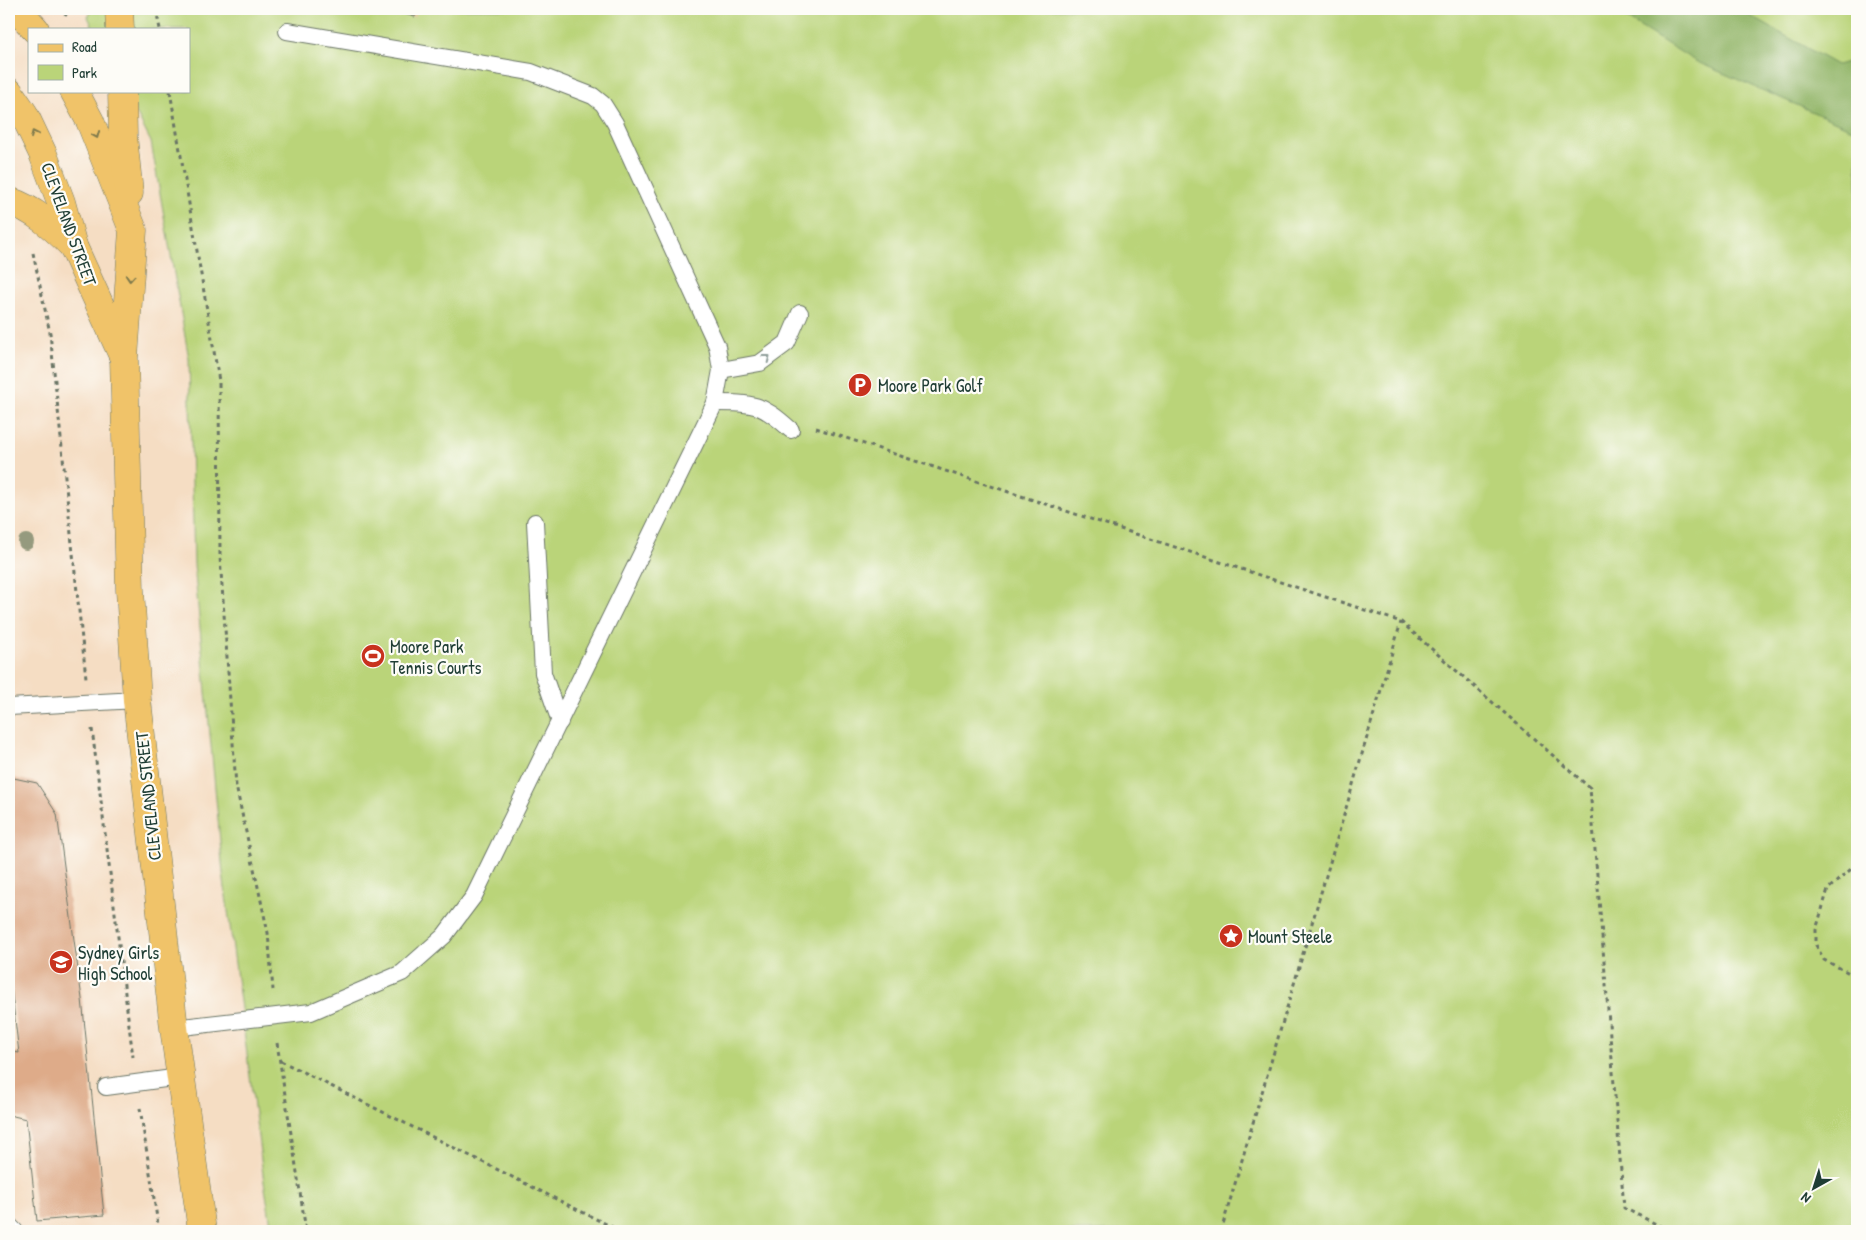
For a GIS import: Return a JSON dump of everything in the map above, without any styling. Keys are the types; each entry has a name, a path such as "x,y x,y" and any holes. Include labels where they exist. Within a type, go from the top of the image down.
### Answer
{"main road":[{"path":"17,9 34,28"},
{"path":"119,9 120,28"},
{"name":"CLEVELAND STREET","path":"9,92 24,114 43,154 61,202 73,246 124,358"},
{"name":"CLEVELAND STREET","path":"75,92 90,121 133,230 124,358 130,590 137,700 196,1231"},
{"path":"122,92 123,136 133,230"},
{"path":"9,201 30,211 54,227 73,246"}],"lane":[{"path":"174,1028 311,1012 402,973 444,936 474,896 560,722 715,403 721,370 717,346 615,123 603,104 593,96 531,72 288,31"},
{"path":"721,370 760,363 786,343 800,313"},
{"path":"715,403 750,403 773,414 791,430"},
{"path":"535,522 543,673 560,722"},
{"path":"9,706 137,700"},
{"path":"106,1087 180,1077"},
{"path":"9,1225 15,1231"}],"path":[{"path":"65,16 69,9"},
{"path":"156,9 160,28"},
{"path":"170,92 219,381 220,557 236,786 268,933 280,1060 306,1231"},
{"path":"773,414 1401,622 1590,788 1624,1208 1670,1231"},
{"path":"1220,1231 1401,622"},
{"path":"1857,864 1828,889 1816,930 1816,945 1824,960 1857,977"},
{"path":"280,1060 620,1231"}],"green space":[{"path":"93,9 1857,9 1857,1231 272,1231 223,873 194,564 189,359 151,142 126,92 190,92 190,28 94,28 88,17"},
{"path":"1611,9 1738,9 1837,65 1857,59 1857,131 1695,61"}],"building":[{"path":"384,9 417,9 415,17"},
{"path":"9,777 37,783 57,814 82,999 104,1215 37,1221 26,1119 9,1115 9,1051 19,1053 9,970"}],"place":[{"name":"Moore Park Golf","path":"860,385"},
{"name":"Moore Park Tennis Courts","path":"373,656"},
{"name":"Mount Steele","path":"1231,936"},
{"name":"Sydney Girls High School","path":"61,962"}]}
